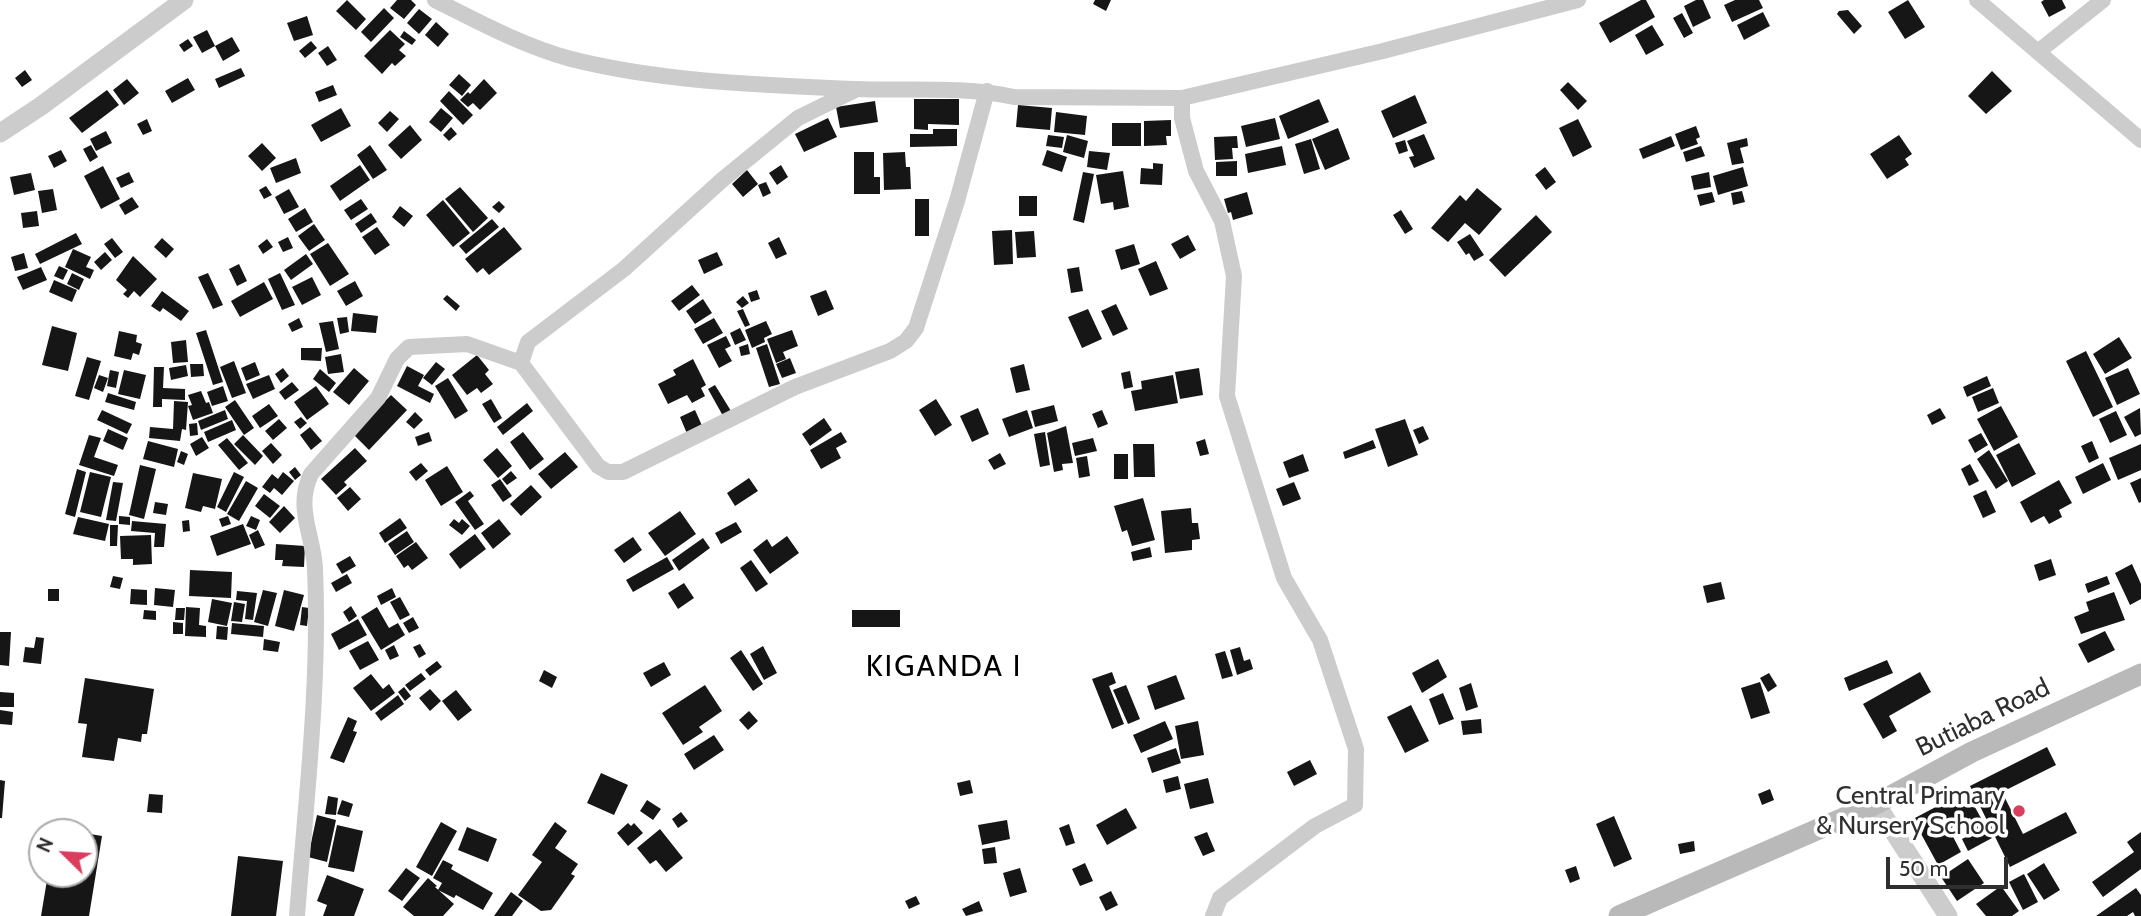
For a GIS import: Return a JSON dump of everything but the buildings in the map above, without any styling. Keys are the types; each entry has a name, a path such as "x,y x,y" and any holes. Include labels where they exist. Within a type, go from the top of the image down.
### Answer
{"main road":[{"name":"Butiaba Road","path":"1619,916 1876,804 1972,752 2141,674"}],"street":[{"path":"0,133 184,0"},
{"path":"435,0 510,38 570,58 627,71 697,80 857,89 988,91 1014,97 1182,98 1383,51 1578,0"},
{"path":"1977,0 2141,140"},
{"path":"2039,51 2103,0"},
{"path":"521,363 528,342 624,269 722,180 798,118 857,89"},
{"path":"297,916 316,671 315,565 303,502 304,488 311,474 377,398 397,359 410,346 467,344 521,363 598,466 608,472 623,472 795,387 890,351 906,341 916,328 957,201 988,91"},
{"path":"1182,98 1182,118 1196,172 1222,221 1234,276 1227,396 1284,578 1320,640 1356,749 1355,805 1315,827 1220,898 1213,916"},
{"path":"1876,804 1948,916"}],"place":[{"name":"Central Primary & Nursery School","path":"2019,811"}],"district":[{"name":"KIGANDA I","path":"944,667"}]}
